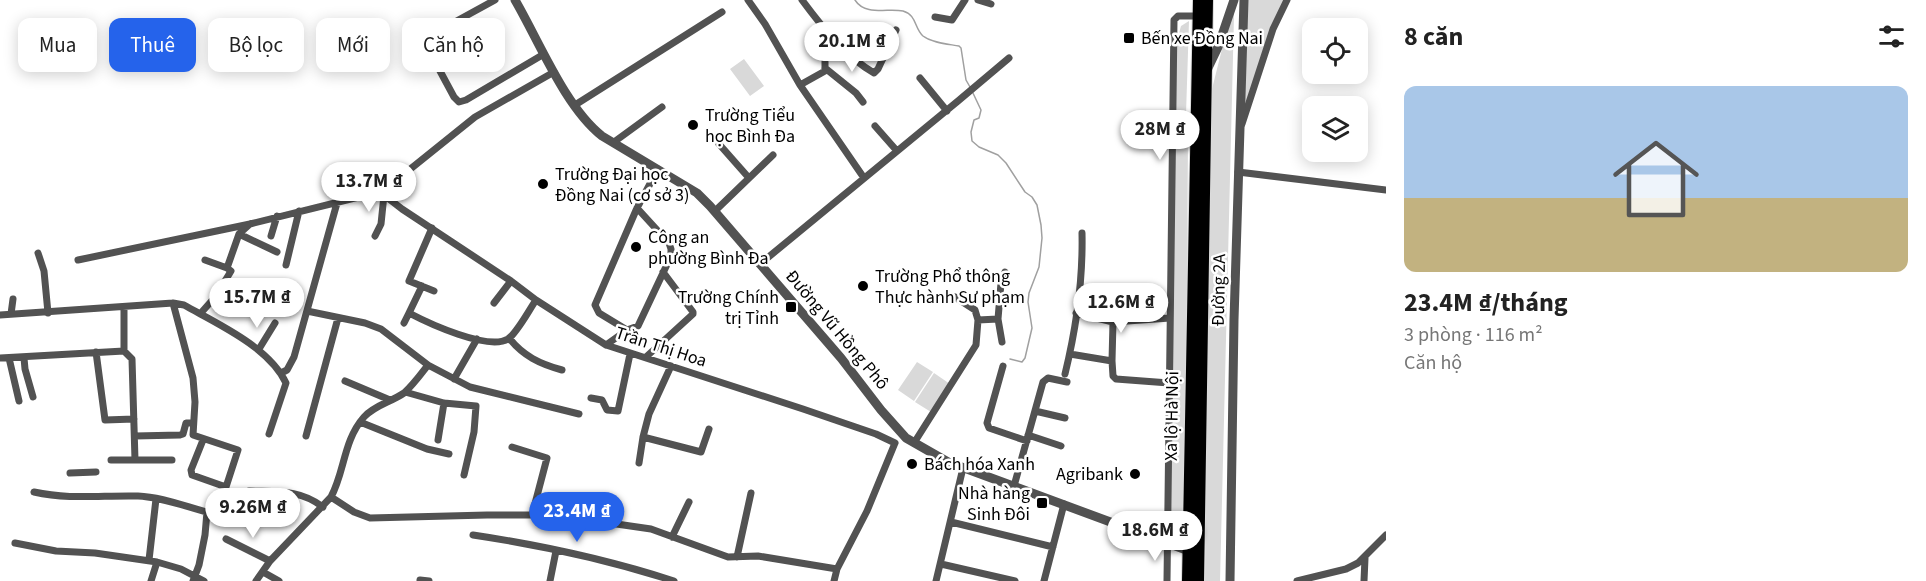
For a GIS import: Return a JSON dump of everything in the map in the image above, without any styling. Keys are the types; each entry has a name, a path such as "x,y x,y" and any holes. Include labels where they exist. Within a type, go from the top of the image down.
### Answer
{"highway":[{"name":"Xa lộ Hà Nội","path":"1188,581 1198,0"},
{"name":"Xa lộ Hà Nội","path":"1198,581 1207,0"}],"street":[{"path":"462,18 495,0"},
{"name":"Đường Vũ Hồng Phô","path":"515,0 554,72 592,128 697,193 842,358 881,410 910,440 939,458 963,468 1189,551"},
{"path":"748,0 765,24 800,85 864,178"},
{"path":"802,0 840,46 865,68 876,72 896,30"},
{"path":"935,17 952,20 965,0"},
{"path":"978,0 991,4"},
{"path":"1207,70 1218,47 1234,0"},
{"name":"Đường 2A","path":"1230,581 1238,172 1244,0"},
{"path":"1241,128 1273,29 1287,0"},
{"path":"575,105 722,12"},
{"path":"1167,581 1174,20 1178,16 1199,16"},
{"path":"853,57 873,26"},
{"path":"800,85 823,72 825,60 840,46"},
{"path":"441,72 459,102 544,54"},
{"path":"760,264 1009,58"},
{"path":"825,69 856,93 863,102"},
{"path":"78,260 383,193 475,117 554,72"},
{"path":"920,78 947,111"},
{"path":"614,142 662,107"},
{"path":"875,126 897,151"},
{"path":"719,144 749,178"},
{"path":"715,211 773,155"},
{"path":"627,330 599,313 595,305 637,208 658,169"},
{"path":"1238,172 1386,190"},
{"path":"375,236 381,224 383,193"},
{"name":"Trần Thị Hoa","path":"383,193 402,209 606,345 803,409 876,434 895,443"},
{"path":"281,373 287,370 294,357 337,203"},
{"path":"606,345 627,330 638,326 671,256 669,243 637,208"},
{"path":"286,265 299,211"},
{"path":"271,236 277,216"},
{"path":"227,268 239,234 250,224"},
{"path":"432,228 409,281 434,291"},
{"path":"1065,374 1070,354 1081,273 1082,233"},
{"path":"239,234 277,252"},
{"path":"38,253 44,271 48,313"},
{"path":"200,314 216,296 231,271 206,260"},
{"path":"646,357 694,313 663,272"},
{"path":"1002,342 998,320 1001,283 1005,272"},
{"path":"494,303 511,281"},
{"path":"404,323 422,286"},
{"path":"834,581 837,569 867,510 895,443 910,440 976,345 978,320 975,310 955,297"},
{"path":"11,314 13,299"},
{"path":"409,313 437,328 477,339 500,341 509,339 536,300"},
{"path":"173,303 193,378 195,402 193,435 238,450 226,487 192,476 191,470 203,440"},
{"path":"0,315 173,303 184,305 259,349 281,373 286,383 269,435"},
{"path":"124,308 124,351 132,359 135,460"},
{"path":"307,311 365,323 381,329 428,365 470,387 579,414"},
{"path":"1076,313 1113,322 1170,318"},
{"path":"306,436 338,318"},
{"path":"978,320 998,320"},
{"path":"1113,322 1112,375 1116,379 1168,383"},
{"path":"259,349 275,323"},
{"path":"454,379 477,339"},
{"path":"509,339 527,356 561,369"},
{"path":"0,358 124,351"},
{"path":"96,352 105,420 134,419"},
{"path":"591,398 602,400 607,410 618,411 630,354"},
{"path":"1070,354 1112,361"},
{"path":"9,358 19,401"},
{"path":"24,358 33,397"},
{"path":"256,581 270,561 331,497 337,486 346,449 360,422 366,415 405,392 428,365"},
{"path":"639,463 650,410 672,366"},
{"path":"1003,366 987,423 989,428 1062,446"},
{"path":"1014,486 1044,380 1048,378 1067,382"},
{"path":"345,381 390,400"},
{"path":"405,392 444,403 477,407 464,475"},
{"path":"438,440 444,403"},
{"path":"1035,411 1065,418"},
{"path":"360,422 427,449 449,454"},
{"path":"135,436 180,435 183,434 186,423 193,423"},
{"path":"644,437 701,452 709,429"},
{"path":"512,447 547,458 532,515"},
{"path":"111,460 172,459"},
{"path":"936,581 963,468"},
{"path":"70,473 96,472"},
{"path":"249,491 294,493 306,496 322,507"},
{"path":"34,492 71,498 140,496 207,513 205,535 194,579"},
{"path":"737,557 751,493"},
{"path":"331,497 370,519 532,515 603,522 651,529 728,557 758,556 837,569"},
{"path":"151,581 156,499"},
{"path":"603,522 609,499"},
{"path":"672,537 689,502"},
{"path":"1044,581 1064,504"},
{"path":"951,522 1053,547"},
{"path":"473,535 513,541 626,567 674,581"},
{"path":"1297,581 1346,569 1365,558 1386,535"},
{"path":"226,539 270,561"},
{"path":"15,543 56,551 153,561 181,569 194,579 204,581"},
{"path":"549,581 556,551"},
{"path":"1364,581 1365,558"},
{"path":"941,564 1015,581"},
{"path":"263,572 279,581"},
{"path":"977,581 979,573"}],"shaded area":[{"path":"1248,0 1287,0 1243,117"},
{"path":"1231,13 1234,13 1234,16 1220,581 1205,581 1212,89"},
{"path":"1189,21 1186,114 1188,137 1187,297 1183,524 1173,536 1169,534 1176,44 1181,26"},
{"path":"744,59 764,86 750,96 730,69"},
{"path":"917,362 933,372 914,401 898,390"},
{"path":"934,373 950,384 931,412 915,402"}],"waterway":[{"path":"855,0 859,5 871,10 897,10 908,13 923,36 935,42 959,46 966,80 970,87"},
{"path":"972,91 981,110 979,118 974,120 971,132 972,141 979,147 998,155 1006,163 1025,192 1037,205 1041,225 1039,267 1028,302 1032,328 1025,358 1022,362 1010,359"}],"place":[{"name":"Bến xe Đồng Nai","path":"1129,38"},
{"name":"Trường Tiểu học Bình Đa","path":"693,125"},
{"name":"Trường Đại học Đồng Nai (cơ sở 3)","path":"543,184"},
{"name":"Công an phường Bình Đa","path":"636,247"},
{"name":"Trường Phổ thông Thực hành Sư phạm","path":"863,286"},
{"name":"Trường Chính trị Tỉnh","path":"791,307"},
{"name":"Bách hóa Xanh","path":"912,464"},
{"name":"Agribank","path":"1135,474"},
{"name":"Nhà hàng Sinh Đôi","path":"1042,503"}]}
